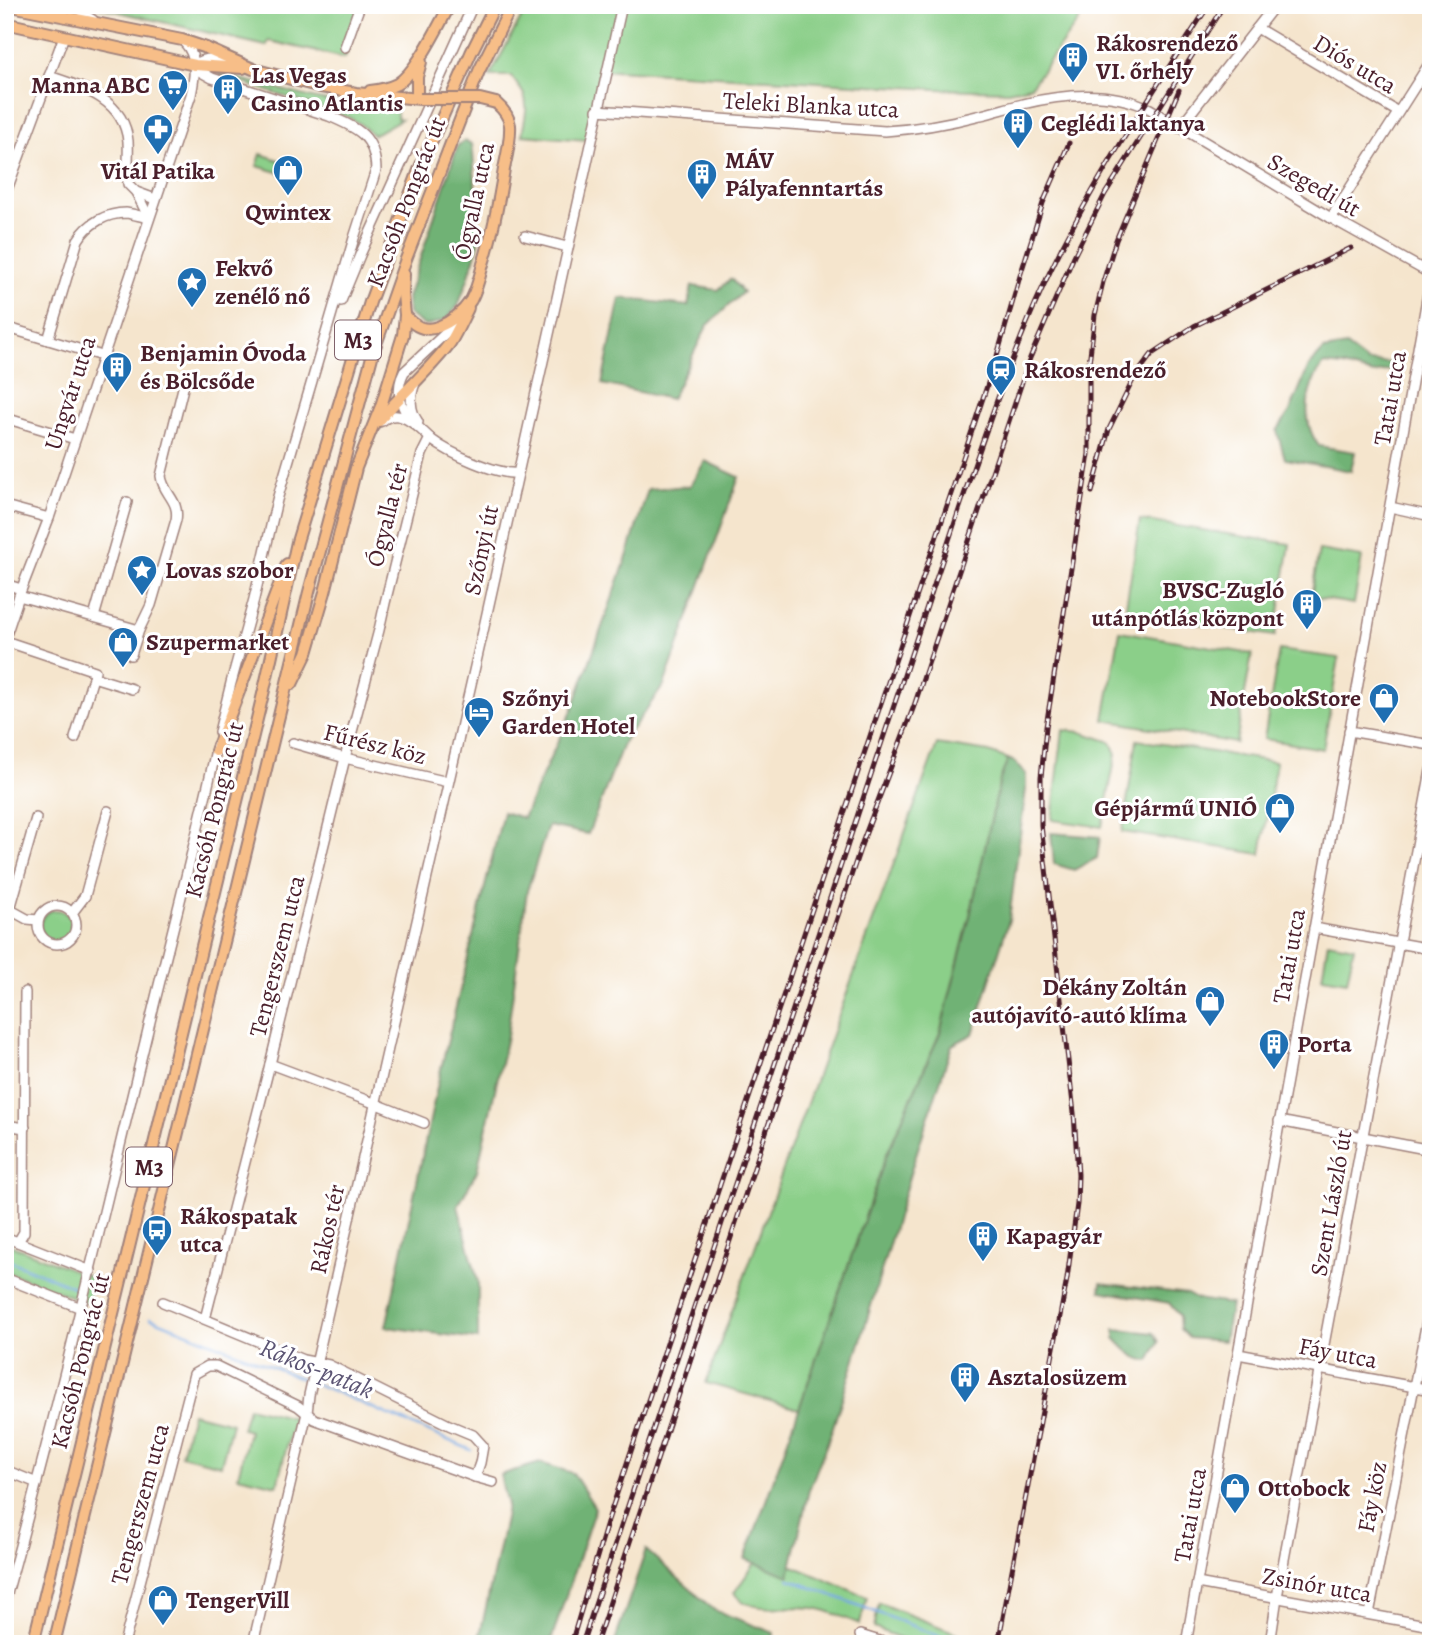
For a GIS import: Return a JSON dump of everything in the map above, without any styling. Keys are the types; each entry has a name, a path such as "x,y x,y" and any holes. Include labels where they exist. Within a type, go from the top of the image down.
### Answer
{"main road":[{"path":"6,5 182,40 253,69 356,93 419,99 417,77 425,50"},
{"path":"356,93 397,84 411,71 450,5"},
{"name":"Kacsóh Pongrác út","path":"33,1644 264,690 297,542 370,302 421,165 495,5"},
{"name":"Kacsóh Pongrác út","path":"54,1644 309,592 350,434 373,353 406,259 479,71 512,5"},
{"path":"7,22 195,65 253,69"},
{"name":"Ógyalla utca","path":"419,99 480,99 496,103 509,119 509,139 500,195 487,251 472,298 464,309"},
{"path":"373,429 403,335 406,259"},
{"path":"283,702 307,653 365,443 399,397 451,341 472,298"},
{"path":"405,315 416,326 431,329 447,323 464,309"},
{"path":"215,751 297,542"}],"street":[{"path":"78,5 83,14 98,23"},
{"path":"345,47 360,5"},
{"name":"Kacsóh Pongrác út","path":"323,344 472,5"},
{"name":"Szőnyi út","path":"374,1103 484,627 621,5"},
{"path":"1179,128 1275,5"},
{"name":"Diós utca","path":"1256,28 1398,113"},
{"path":"5,195 64,36"},
{"path":"182,40 192,51 195,65"},
{"path":"1331,218 1431,61"},
{"name":"Kacsóh Pongrác út","path":"5,1601 91,1270 277,500 376,170 374,150 370,142 347,123 212,78 195,65"},
{"name":"Ungvár utca","path":"5,640 20,592 49,518 191,94 195,65"},
{"path":"49,76 96,94 108,102 119,115 128,140 128,184 136,192 149,218"},
{"name":"Teleki Blanka utca","path":"597,110 886,131 926,127 1038,101 1102,96 1134,102 1179,128"},
{"name":"Szegedi út","path":"1179,128 1431,275"},
{"path":"136,192 155,199"},
{"path":"48,340 78,240 83,232 100,219 115,215 127,213 149,218"},
{"path":"525,236 567,247"},
{"name":"Tatai utca","path":"1186,1644 1431,275"},
{"path":"410,421 399,397 404,372 449,330 464,309"},
{"path":"5,327 102,356"},
{"path":"131,656 151,605 177,511 162,484 162,476 186,376"},
{"path":"416,381 411,395 412,410 429,437"},
{"path":"373,429 391,416 403,417 458,456 507,473 518,473"},
{"path":"5,418 75,439"},
{"name":"Ógyalla tér","path":"385,603 422,454 429,437"},
{"path":"94,617 127,502"},
{"path":"5,506 49,518"},
{"path":"1390,507 1431,516"},
{"path":"5,584 20,592 139,630"},
{"name":"Tengerszem utca","path":"205,1318 385,603"},
{"path":"5,640 94,671 75,738"},
{"path":"93,677 132,689"},
{"path":"1349,731 1431,745"},
{"name":"Fűrész köz","path":"293,743 448,782"},
{"name":"Szent László út","path":"1270,1644 1431,770"},
{"path":"72,914 86,896 108,811"},
{"path":"36,818 8,909 27,919 38,920"},
{"path":"62,906 72,914 75,932 66,942 53,945 42,938 37,926 38,920 50,907 62,906"},
{"path":"1314,929 1431,949"},
{"path":"18,1242 24,1232 25,992"},
{"path":"270,1063 424,1123"},
{"name":"Rákos tér","path":"253,1644 307,1413 374,1103"},
{"path":"1279,1121 1431,1150"},
{"path":"5,1125 25,1128"},
{"path":"5,1237 91,1270"},
{"path":"5,1278 81,1307"},
{"name":"Fáy köz","path":"1369,1614 1431,1301"},
{"path":"163,1302 303,1360 329,1365 473,1435 483,1446 475,1477"},
{"name":"Fáy utca","path":"1238,1354 1431,1390"},
{"name":"Tengerszem utca","path":"124,1644 194,1374 208,1366 216,1366 307,1413"},
{"path":"307,1413 319,1420 493,1482"},
{"path":"5,1470 37,1483"},
{"name":"Zsinór utca","path":"1197,1583 1431,1626"},
{"path":"860,1635 889,1644"}],"green space":[{"path":"89,5 361,5 345,58 269,41 266,46"},
{"path":"528,5 1090,5 1031,86 1008,91 936,89 602,71 587,140 522,135 526,110 523,92 511,76 490,76"},
{"path":"219,73 316,99 397,111 397,118 401,119 373,135 348,117"},
{"path":"465,141 472,144 473,151 479,243 458,306 446,320 425,326 408,314 407,298 458,145"},
{"path":"261,154 290,164 288,175 257,166"},
{"path":"731,279 743,292 707,326 671,399 602,384 620,298 688,306 692,286 718,290"},
{"path":"1346,346 1367,362 1396,363 1395,369 1374,374 1324,364 1313,384 1309,394 1308,416 1313,437 1319,446 1355,452 1351,471 1285,459 1277,431 1290,411 1309,366 1324,350"},
{"path":"705,461 739,477 664,685 625,739 588,834 548,826 527,891 507,1036 477,1171 458,1206 478,1282 478,1339 386,1327 440,1073 503,812 523,818 573,708 628,554 648,489 690,486"},
{"path":"1140,520 1290,544 1275,636 1125,612"},
{"path":"1319,550 1362,557 1354,604 1311,597"},
{"path":"1120,631 1252,654 1236,743 1104,720"},
{"path":"1279,650 1339,658 1323,749 1264,739"},
{"path":"1063,730 1081,732 1111,742 1116,754 1102,827 1052,820"},
{"path":"1137,740 1276,762 1261,854 1122,832"},
{"path":"937,744 989,752 1008,759 1000,780 970,916 940,1033 886,1156 799,1409 706,1383"},
{"path":"1008,759 1015,762 1026,774 1009,920 973,1034 952,1045 912,1167 860,1343 831,1433 809,1490 789,1576 745,1559 886,1156 940,1033 970,916 1000,780"},
{"path":"1051,833 1100,837 1097,858 1074,870 1054,864"},
{"path":"56,910 67,915 72,926 67,937 56,942 45,937 40,926 45,915"},
{"path":"1328,942 1354,947 1347,981 1322,977"},
{"path":"5,1243 94,1278 88,1303 5,1271"},
{"path":"1101,1283 1187,1294 1196,1299 1231,1304 1224,1341 1189,1338 1180,1329 1179,1315 1169,1303 1100,1291"},
{"path":"1115,1329 1154,1333 1159,1342 1149,1361 1126,1350 1115,1338"},
{"path":"248,1407 294,1418 277,1485 238,1476 249,1431 242,1429"},
{"path":"192,1413 232,1423 221,1465 181,1455"},
{"path":"540,1463 573,1473 595,1508 550,1644 478,1644 507,1505 500,1475"},
{"path":"646,1550 714,1610 774,1633 773,1644 614,1644"},
{"path":"762,1553 867,1597 860,1624 818,1609 759,1607 741,1600 734,1593"},
{"path":"879,1603 979,1644 916,1644 874,1628"}],"waterway":[{"name":"Rákos-patak","path":"5,1259 76,1288"},
{"name":"Rákos-patak","path":"150,1318 326,1388 471,1450"},
{"name":"Rákos-patak","path":"789,1579 960,1644"}],"railway":[{"path":"582,1644 959,510 1006,377 1032,311 1062,247 1132,124 1209,5"},
{"path":"596,1644 862,843 914,706 1030,358 1074,256 1105,194 1224,5"},
{"path":"998,1644 1067,1279 1077,1204 1074,1113 1041,825 1041,777 1046,727 1089,454 1089,363 1095,315 1116,240 1179,90"},
{"path":"571,1644 608,1520 997,356 1043,203 1069,143"},
{"path":"1092,492 1109,429 1134,378 1152,354 1194,326 1351,248"}],"place":[{"name":"Rákosrendező VI. őrhely","path":"1073,84"},
{"name":"Manna ABC","path":"173,112"},
{"name":"Las Vegas Casino Atlantis","path":"228,116"},
{"name":"Ceglédi laktanya","path":"1018,150"},
{"name":"Vitál Patika","path":"158,156"},
{"name":"Qwintex","path":"288,197"},
{"name":"MÁV Pályafenntartás","path":"702,201"},
{"name":"Fekvő zenélő nő","path":"192,309"},
{"name":"Benjamin Óvoda és Bölcsőde","path":"117,394"},
{"name":"Rákosrendező","path":"1001,397"},
{"name":"Lovas szobor","path":"142,597"},
{"name":"BVSC-Zugló utánpótlás központ","path":"1307,631"},
{"name":"Szupermarket","path":"123,669"},
{"name":"NotebookStore","path":"1384,725"},
{"name":"Szőnyi Garden Hotel","path":"479,739"},
{"name":"Gépjármű UNIÓ","path":"1280,835"},
{"name":"Dékány Zoltán autójavító-autó klíma","path":"1210,1028"},
{"name":"Porta","path":"1274,1071"},
{"name":"Rákospatak utca","path":"157,1257"},
{"name":"Kapagyár","path":"983,1263"},
{"name":"Asztalosüzem","path":"965,1404"},
{"name":"Ottobock","path":"1235,1515"},
{"name":"TengerVill","path":"163,1627"}]}
